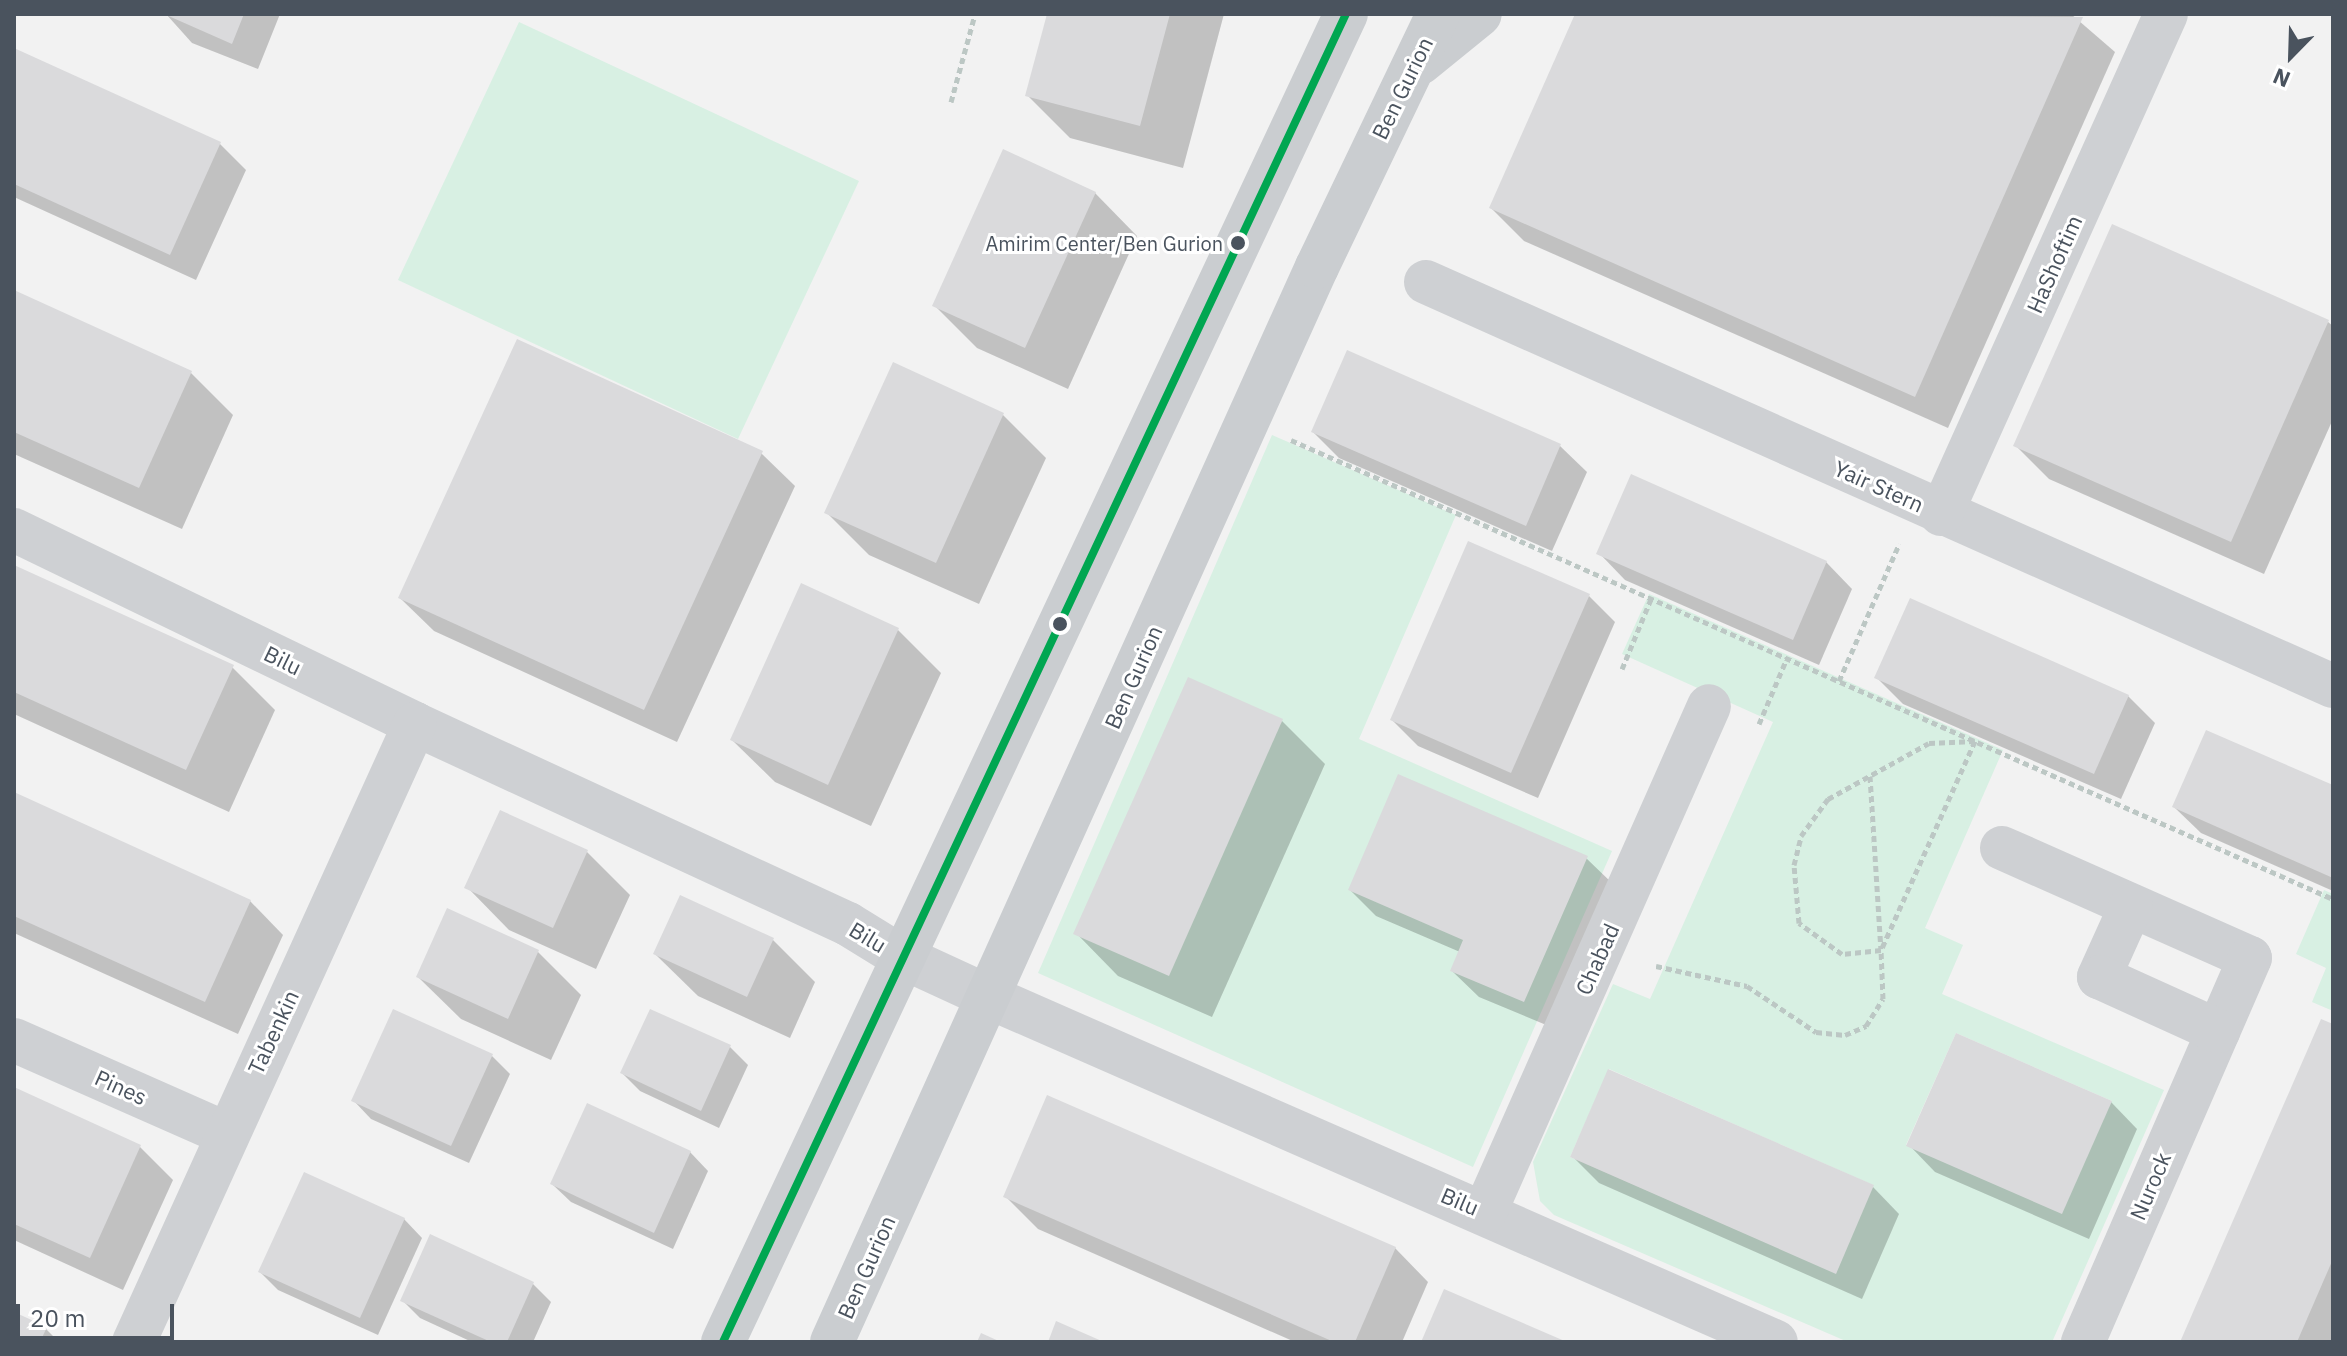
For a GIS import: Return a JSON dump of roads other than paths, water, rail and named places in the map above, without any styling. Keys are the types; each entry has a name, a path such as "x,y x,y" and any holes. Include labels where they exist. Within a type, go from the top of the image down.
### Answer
{"main road":[{"path":"723,1342 900,956 1346,14"},
{"name":"Ben Gurion","path":"832,1342 1249,421 1438,14"},
{"path":"1409,72 1480,14"}],"street":[{"name":"HaShoftim","path":"1941,514 2166,14"},
{"name":"Yair Stern","path":"1426,282 2333,686"},
{"name":"Bilu","path":"14,530 415,724 848,924 900,956 1776,1342"},
{"name":"Chabad","path":"1485,1212 1709,706"},
{"name":"Tabenkin","path":"134,1342 415,724"},
{"name":"Nurock","path":"2002,848 2250,958 2083,1342"},
{"path":"2131,906 2099,977 2218,1031"},
{"name":"Pines","path":"14,1040 227,1134"}],"place":[{"name":"Amirim Center/Ben Gurion","path":"1238,243"}]}
